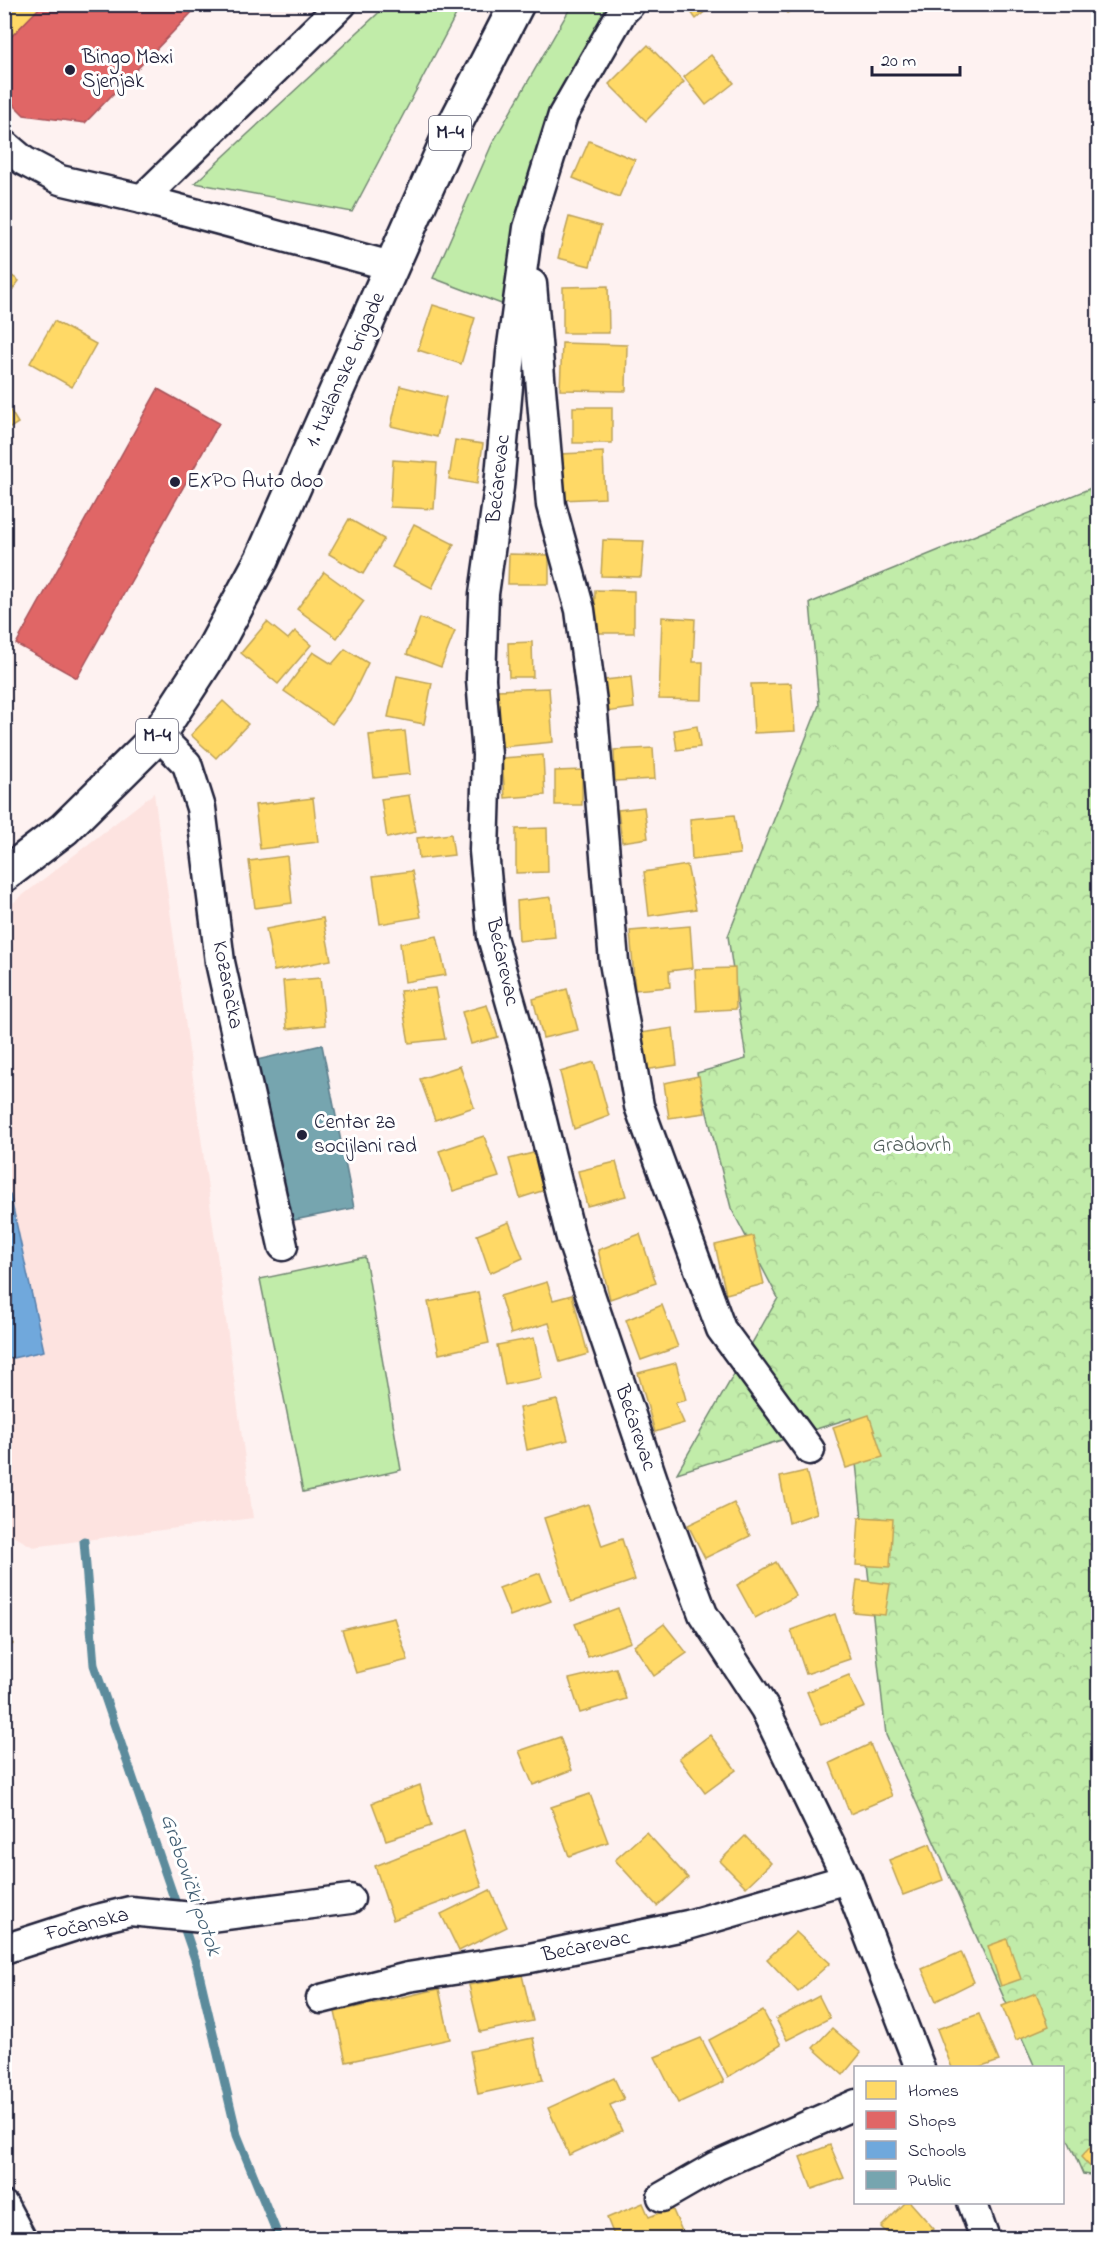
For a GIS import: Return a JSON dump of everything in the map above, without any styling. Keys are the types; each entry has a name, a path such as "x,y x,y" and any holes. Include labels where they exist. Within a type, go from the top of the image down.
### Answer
{"main road":[{"name":"1. tuzlanske brigade","path":"4,875 64,829 158,735 213,650 262,559 453,128 518,4"}],"street":[{"path":"142,199 342,4"},
{"name":"Bećarevac","path":"630,4 622,12 563,115 528,228 511,353 499,487 484,594 481,679 487,755 484,851 492,937 526,1056 571,1238 657,1492 703,1614 765,1709 847,1880 920,2066"},
{"path":"4,144 24,161 60,180 142,199 391,266"},
{"path":"528,228 551,505 580,610 592,702 614,962 639,1106 721,1329 810,1450"},
{"name":"Kozaračka","path":"158,735 187,765 201,808 220,962 283,1246"},
{"name":"Bećarevac","path":"321,1999 408,1977 530,1959 688,1925 847,1880"},
{"name":"Fočanska","path":"4,1949 97,1919 130,1911 203,1917 350,1899"},
{"path":"662,2197 716,2166 854,2104"},
{"path":"973,2204 986,2238"},
{"path":"4,2206 21,2238"}],"shaded area":[{"path":"154,793 253,1518 33,1547 5,1531 5,909"}],"green space":[{"path":"387,5 461,5 352,212 195,183"},
{"path":"572,5 614,5 504,305 433,278 492,144"},
{"name":"Gradovrh","path":"1098,485 1098,2176 1083,2174 1064,2130 1064,2066 1035,2066 886,1735 851,1418 677,1473 778,1298 731,1208 697,1073 746,1059 728,936 819,705 810,603"},
{"path":"365,1257 401,1470 303,1492 260,1279"}],"building: Homes":[{"path":"4,4 37,4 40,8 4,44"},
{"path":"685,4 714,4 696,19"},
{"path":"781,4 802,4 787,13"},
{"path":"648,45 684,82 646,121 609,84"},
{"path":"711,55 734,83 706,105 684,77"},
{"path":"589,141 635,160 619,197 573,178"},
{"path":"569,217 601,226 590,266 558,258"},
{"path":"4,270 19,281 4,301"},
{"path":"608,286 609,333 563,333 563,287"},
{"path":"433,305 475,318 461,364 418,350"},
{"path":"54,321 96,344 72,387 30,363"},
{"path":"562,343 627,345 626,391 560,390"},
{"path":"400,386 446,397 437,437 391,426"},
{"path":"4,400 18,423 4,432"},
{"path":"573,407 612,407 612,443 573,443"},
{"path":"455,440 483,444 477,484 449,479"},
{"path":"603,452 605,498 562,500 560,454"},
{"path":"393,460 437,463 434,509 390,507"},
{"path":"349,519 384,539 363,574 329,554"},
{"path":"414,524 454,544 432,588 392,567"},
{"path":"603,540 644,541 641,577 601,576"},
{"path":"509,554 549,555 549,584 508,584"},
{"path":"324,572 364,601 337,638 297,609"},
{"path":"595,590 634,591 634,633 594,633"},
{"path":"662,617 695,619 693,662 703,662 702,700 659,699"},
{"path":"420,618 455,631 441,667 407,654"},
{"path":"267,622 288,639 295,631 311,645 278,684 241,653"},
{"path":"532,642 533,677 509,677 508,643"},
{"path":"345,649 368,663 350,700 332,724 284,691 313,652 332,664"},
{"path":"397,676 432,683 424,724 388,717"},
{"path":"631,677 634,708 606,712 605,680"},
{"path":"791,683 795,731 754,733 751,684"},
{"path":"549,688 553,742 502,747 497,690"},
{"path":"223,701 248,724 216,758 191,735"},
{"path":"697,726 700,747 677,750 674,730"},
{"path":"405,731 410,774 374,778 369,735"},
{"path":"653,748 655,779 615,781 614,750"},
{"path":"543,755 545,795 505,798 502,758"},
{"path":"582,770 582,805 555,805 555,771"},
{"path":"409,795 416,832 387,838 381,799"},
{"path":"313,798 318,842 260,849 255,805"},
{"path":"644,807 648,838 622,842 618,810"},
{"path":"734,815 740,854 692,860 690,819"},
{"path":"547,828 548,872 516,873 516,829"},
{"path":"451,834 454,855 419,859 417,838"},
{"path":"287,856 292,903 255,908 249,861"},
{"path":"687,865 696,909 649,916 644,872"},
{"path":"412,871 421,917 380,924 373,876"},
{"path":"551,897 555,937 519,941 517,901"},
{"path":"323,918 331,960 274,971 266,929"},
{"path":"690,926 693,968 669,971 670,987 635,990 630,931"},
{"path":"437,936 446,975 405,982 400,943"},
{"path":"735,968 736,1009 697,1011 695,969"},
{"path":"320,978 325,1025 287,1029 283,981"},
{"path":"435,988 445,1039 409,1043 400,991"},
{"path":"567,989 578,1030 543,1038 533,999"},
{"path":"487,1005 498,1037 471,1044 462,1012"},
{"path":"673,1028 677,1065 644,1070 641,1033"},
{"path":"594,1062 609,1116 574,1129 560,1072"},
{"path":"460,1066 474,1107 435,1120 420,1079"},
{"path":"699,1076 705,1113 669,1118 664,1083"},
{"path":"484,1136 499,1177 453,1191 439,1151"},
{"path":"537,1152 548,1189 520,1198 509,1159"},
{"path":"616,1162 626,1196 587,1206 578,1171"},
{"path":"509,1222 523,1258 490,1273 477,1235"},
{"path":"640,1234 656,1283 610,1299 598,1250"},
{"path":"753,1236 764,1284 726,1294 715,1245"},
{"path":"547,1282 553,1300 572,1295 588,1354 560,1362 549,1323 511,1334 500,1296"},
{"path":"478,1292 489,1343 439,1354 428,1302"},
{"path":"662,1305 678,1347 641,1360 626,1320"},
{"path":"534,1338 542,1378 505,1385 497,1345"},
{"path":"676,1363 686,1400 675,1403 684,1423 655,1432 638,1373"},
{"path":"557,1400 568,1440 527,1450 519,1408"},
{"path":"869,1415 883,1457 846,1468 833,1427"},
{"path":"806,1471 817,1513 789,1523 780,1477"},
{"path":"734,1503 750,1536 705,1558 688,1525"},
{"path":"588,1504 602,1546 622,1539 635,1580 571,1602 544,1518"},
{"path":"859,1517 893,1519 890,1567 856,1565"},
{"path":"776,1562 796,1596 755,1618 737,1585"},
{"path":"540,1573 551,1601 510,1616 499,1588"},
{"path":"857,1580 890,1584 885,1615 853,1612"},
{"path":"618,1608 631,1642 588,1657 575,1624"},
{"path":"835,1614 850,1659 806,1674 791,1630"},
{"path":"394,1618 408,1660 356,1673 342,1630"},
{"path":"664,1624 687,1653 654,1676 634,1646"},
{"path":"4,1634 13,1644 4,1652"},
{"path":"616,1668 626,1699 580,1713 569,1679"},
{"path":"849,1675 865,1707 821,1725 807,1692"},
{"path":"710,1735 736,1770 705,1793 679,1758"},
{"path":"560,1737 572,1770 533,1785 519,1751"},
{"path":"870,1744 892,1796 850,1814 830,1763"},
{"path":"420,1785 431,1826 386,1840 372,1803"},
{"path":"590,1794 608,1842 569,1856 551,1807"},
{"path":"464,1831 482,1887 393,1920 375,1866"},
{"path":"646,1832 688,1878 657,1906 615,1860"},
{"path":"745,1836 771,1863 746,1887 720,1861"},
{"path":"930,1844 943,1880 903,1895 889,1860"},
{"path":"490,1890 507,1927 459,1951 441,1914"},
{"path":"796,1932 830,1963 798,1992 767,1959"},
{"path":"1007,1939 1021,1979 1001,1986 988,1946"},
{"path":"961,1952 974,1982 936,2001 922,1969"},
{"path":"522,1975 533,2021 480,2032 469,1985"},
{"path":"439,1989 450,2039 346,2062 335,2012"},
{"path":"1036,1993 1049,2026 1016,2040 1002,2006"},
{"path":"819,1996 830,2018 787,2040 776,2019"},
{"path":"763,2011 781,2045 728,2077 709,2040"},
{"path":"979,2014 999,2061 985,2066 951,2066 937,2029"},
{"path":"832,2028 861,2053 843,2075 813,2048"},
{"path":"533,2038 543,2080 478,2094 470,2051"},
{"path":"701,2038 724,2082 678,2103 655,2057"},
{"path":"614,2078 624,2099 610,2105 622,2131 569,2155 548,2108"},
{"path":"1098,2139 1098,2175 1081,2157"},
{"path":"830,2145 844,2178 812,2189 800,2157"},
{"path":"643,2203 649,2217 672,2208 685,2238 615,2238 607,2218"},
{"path":"904,2204 912,2204 934,2229 924,2238 892,2238 881,2227"}],"building: Shops":[{"name":"Bingo Maxi Sjenjak","path":"43,4 200,4 85,123 24,115 4,95 4,44"},
{"path":"158,389 219,423 77,678 16,644"}],"building: Schools":[{"path":"10,1194 44,1351 4,1360 4,1195"}],"building: Public":[{"name":"Centar za socijlani rad","path":"322,1045 354,1208 284,1222 248,1062"}],"waterway":[{"name":"Grabovički potok","path":"84,1541 94,1665 197,1965 237,2135 279,2238"}],"place":[{"name":"Bingo Maxi Sjenjak","path":"70,70"},
{"name":"EXPO Auto doo","path":"175,482"},
{"name":"Centar za socijlani rad","path":"302,1135"}]}
